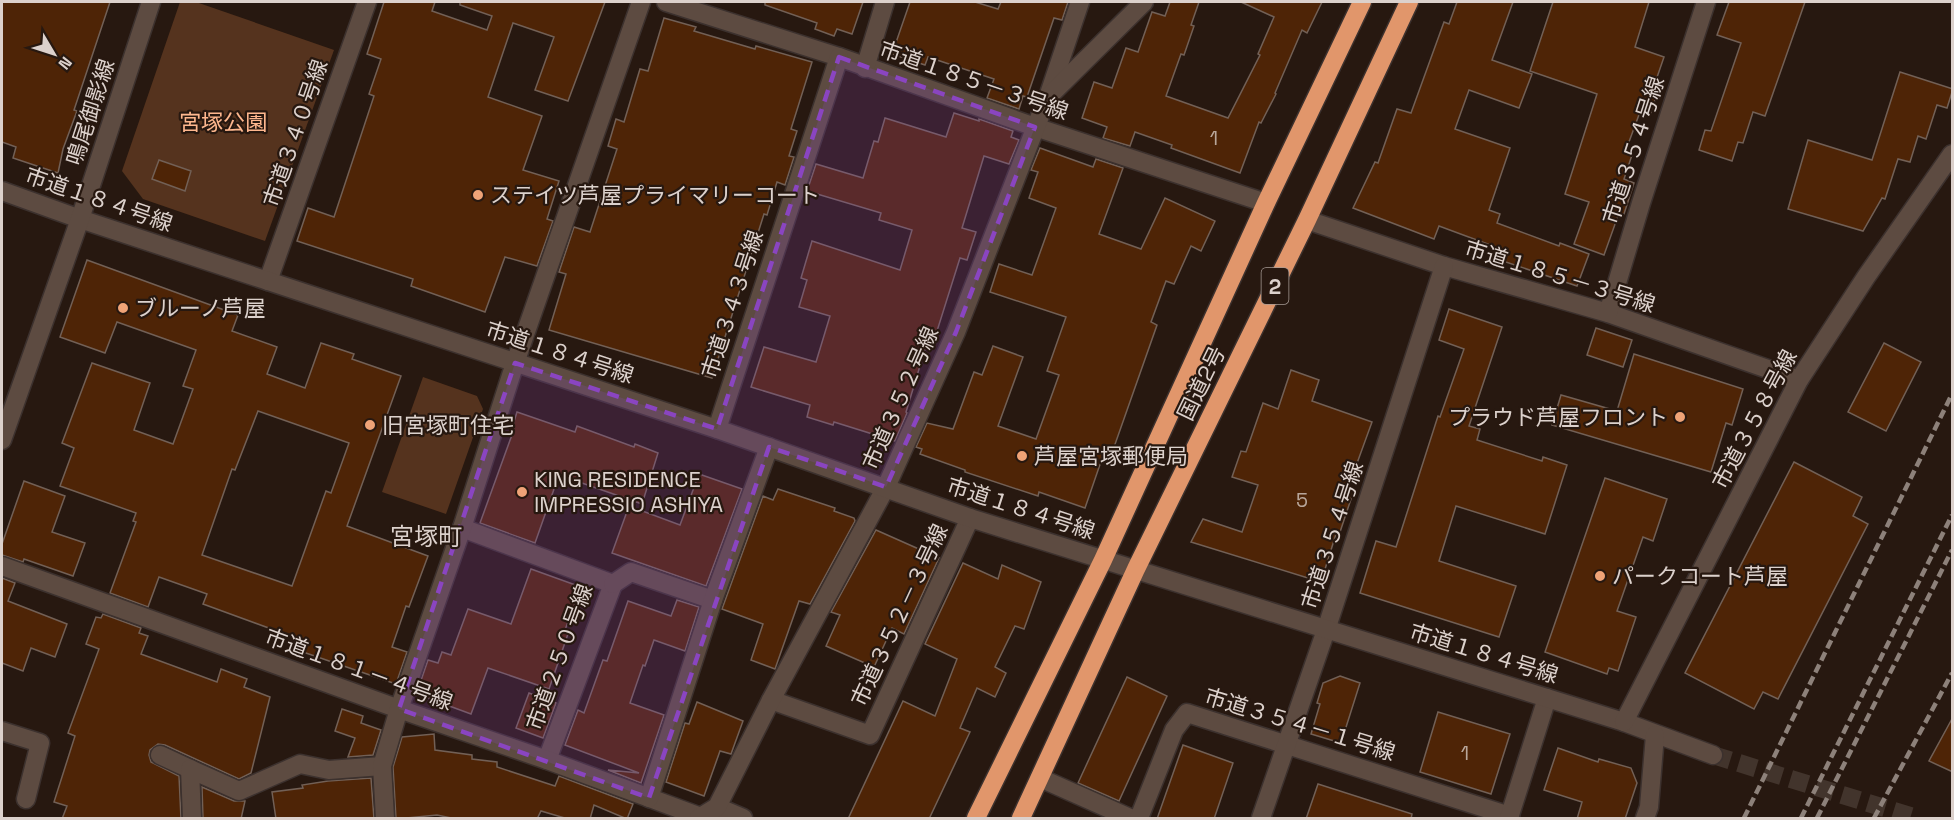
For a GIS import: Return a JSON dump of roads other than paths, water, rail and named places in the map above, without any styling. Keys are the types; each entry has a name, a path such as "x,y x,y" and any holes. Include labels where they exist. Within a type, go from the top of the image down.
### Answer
{"highway":[{"name":"国道2号","path":"976,819 1103,560 1266,203 1362,2"},
{"name":"国道2号","path":"1021,819 1136,569 1307,220 1409,2"}],"street":[{"name":"鳴尾御影線","path":"2,440 80,219 151,2"},
{"name":"市道３４０号線","path":"268,281 367,2"},
{"path":"385,819 382,766 399,709 462,528 515,363 641,2"},
{"name":"市道１８５－３号線","path":"666,2 838,57 1035,127 1266,203"},
{"path":"865,68 885,2"},
{"path":"1047,98 1080,2"},
{"name":"市道３５２号線","path":"717,807 771,700 886,487 956,332 1047,98 1144,2"},
{"name":"市道３５４号線","path":"1608,313 1706,2"},
{"name":"市道３４３号線","path":"717,429 838,57"},
{"name":"市道３５８号線","path":"1624,722 1799,380 1866,277 1953,154"},
{"name":"市道１８４号線","path":"2,191 80,219 717,429 970,518 1624,722 1713,756"},
{"name":"市道１８５－３号線","path":"1307,220 1444,266 1608,313 1799,380"},
{"name":"市道３５４号線","path":"1261,819 1326,630 1444,266"},
{"path":"648,798 713,600 769,447"},
{"name":"市道３５２－３号線","path":"771,700 870,735 970,518"},
{"name":"市道２５０号線","path":"462,528 613,584 547,760"},
{"name":"市道１８１－４号線","path":"2,566 547,760 700,818"},
{"path":"613,584 631,572 713,600"},
{"path":"1509,817 1548,698"},
{"name":"市道３５４－１号線","path":"1139,819 1174,729 1187,713 1509,817"},
{"path":"2,731 40,743 26,799"},
{"path":"1645,819 1655,735"},
{"path":"160,755 239,791 300,764 329,771 382,766"},
{"path":"190,769 192,819"},
{"path":"1040,778 1130,819"},
{"path":"700,818 717,807 743,819"}],"tunnel":[{"path":"1713,755 1917,818"}],"railway":[{"path":"1744,818 1952,394"},
{"path":"1801,818 1952,515"},
{"path":"1817,818 1952,550"},
{"path":"1874,818 1952,673"}],"place":[{"name":"ステイツ芦屋プライマリーコート","path":"478,195"},
{"name":"ブルーノ芦屋","path":"123,308"},
{"name":"プラウド芦屋フロント","path":"1680,417"},
{"name":"旧宮塚町住宅","path":"370,425"},
{"name":"芦屋宮塚郵便局","path":"1022,456"},
{"name":"KING RESIDENCE IMPRESSIO ASHIYA","path":"522,492"},
{"name":"パークコート芦屋","path":"1600,576"}],"district":[{"name":"宮塚町","path":"426,536"}],"park label":[{"name":"宮塚公園","path":"223,122"}]}
